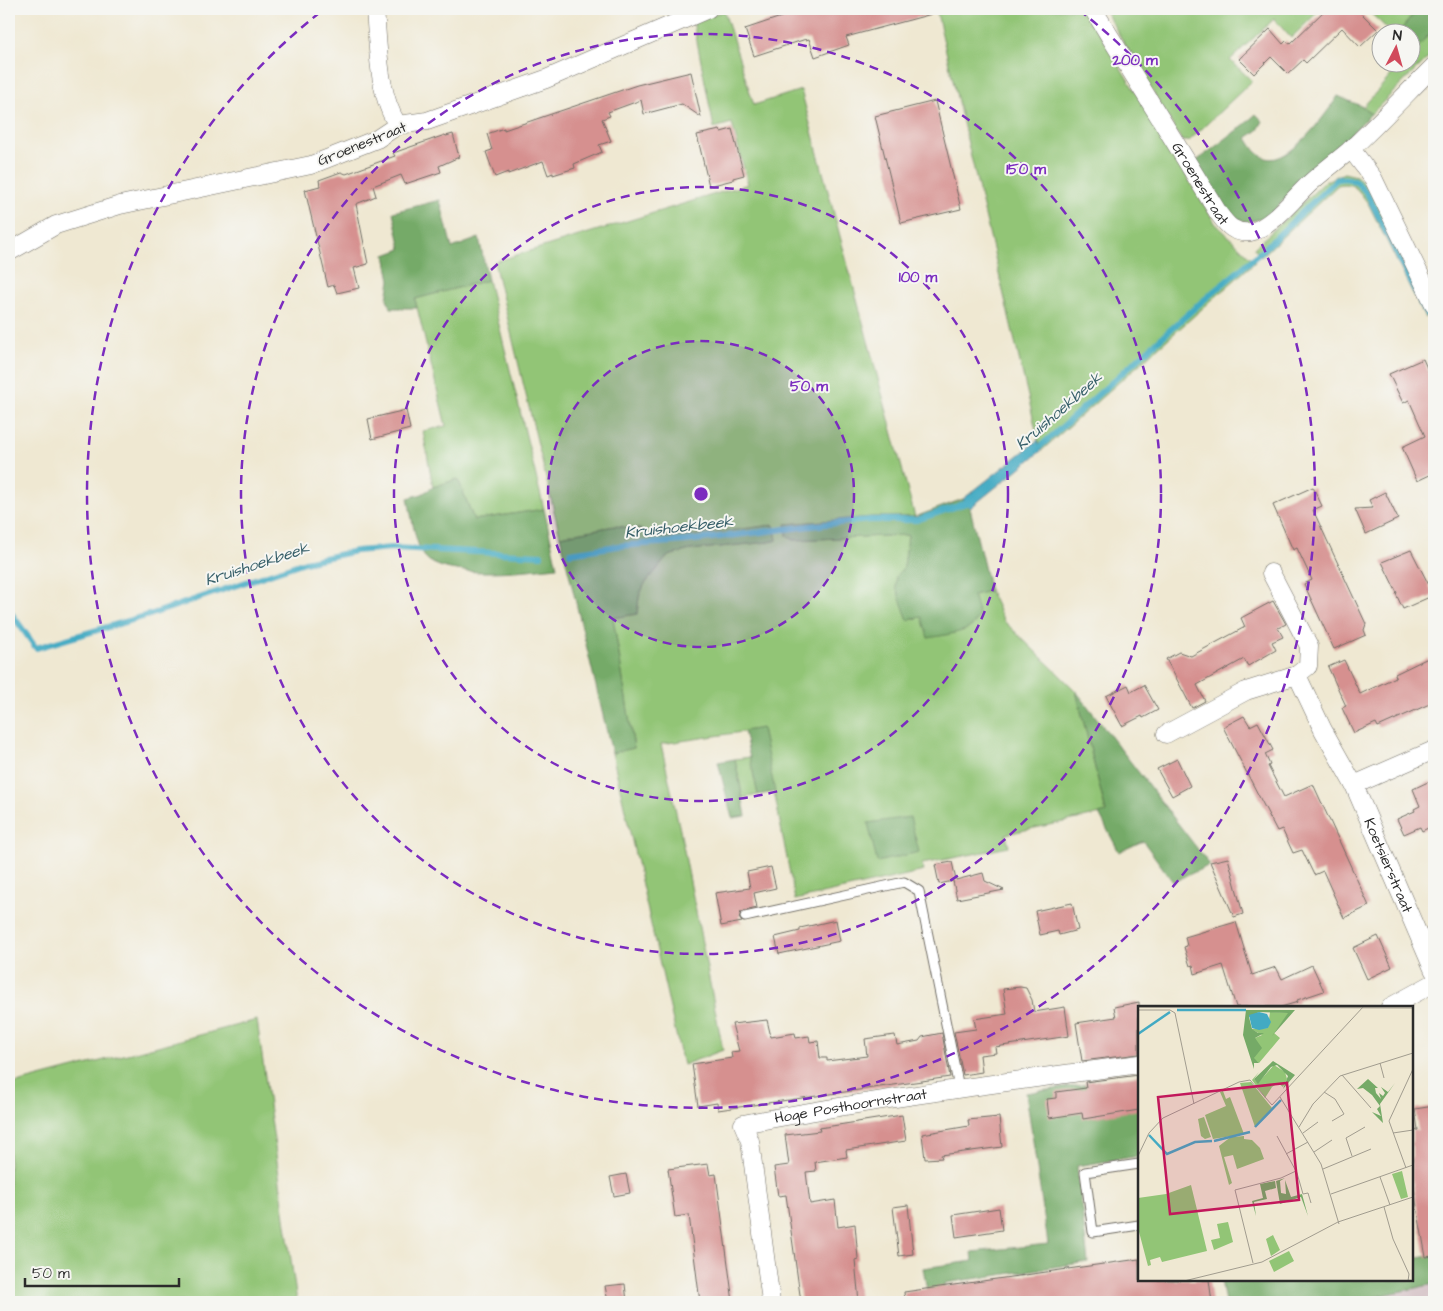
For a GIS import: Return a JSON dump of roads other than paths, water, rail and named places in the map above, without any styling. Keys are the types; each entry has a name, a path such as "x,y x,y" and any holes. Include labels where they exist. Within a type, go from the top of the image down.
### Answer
{"street":[{"path":"375,9 385,96 391,115 398,125"},
{"name":"Groenestraat","path":"9,252 56,224 120,205 311,165 377,139 398,125 427,121 546,79 708,9"},
{"name":"Groenestraat","path":"1093,9 1198,181 1231,229 1249,232 1270,222 1309,184 1351,149 1434,66"},
{"path":"1351,149 1373,178 1434,304"},
{"path":"1166,734 1246,691 1297,676 1308,666 1308,646 1271,573"},
{"name":"Koetsierstraat","path":"1297,676 1323,730 1354,785 1434,972"},
{"path":"1354,785 1434,750"},
{"path":"1392,1006 1434,983"},
{"name":"Hoge Posthoornstraat","path":"771,1302 750,1141 743,1124 798,1113 959,1088 1138,1064"}],"lane":[{"path":"744,917 904,882 919,891 959,1088"},
{"path":"1138,1164 1085,1172 1093,1232 1138,1226"}],"water":[{"path":"1038,440 1041,451 970,508 963,499"}],"waterway":[{"name":"Kruishoekbeek","path":"1033,453 1198,305 1261,252 1336,180 1351,180 1362,187 1368,195 1426,314"},
{"name":"Kruishoekbeek","path":"570,553 618,546 686,541 827,524 871,520 917,520 972,501"},
{"name":"Kruishoekbeek","path":"9,610 36,648 152,614 305,562 356,551 392,548 541,555"}]}
